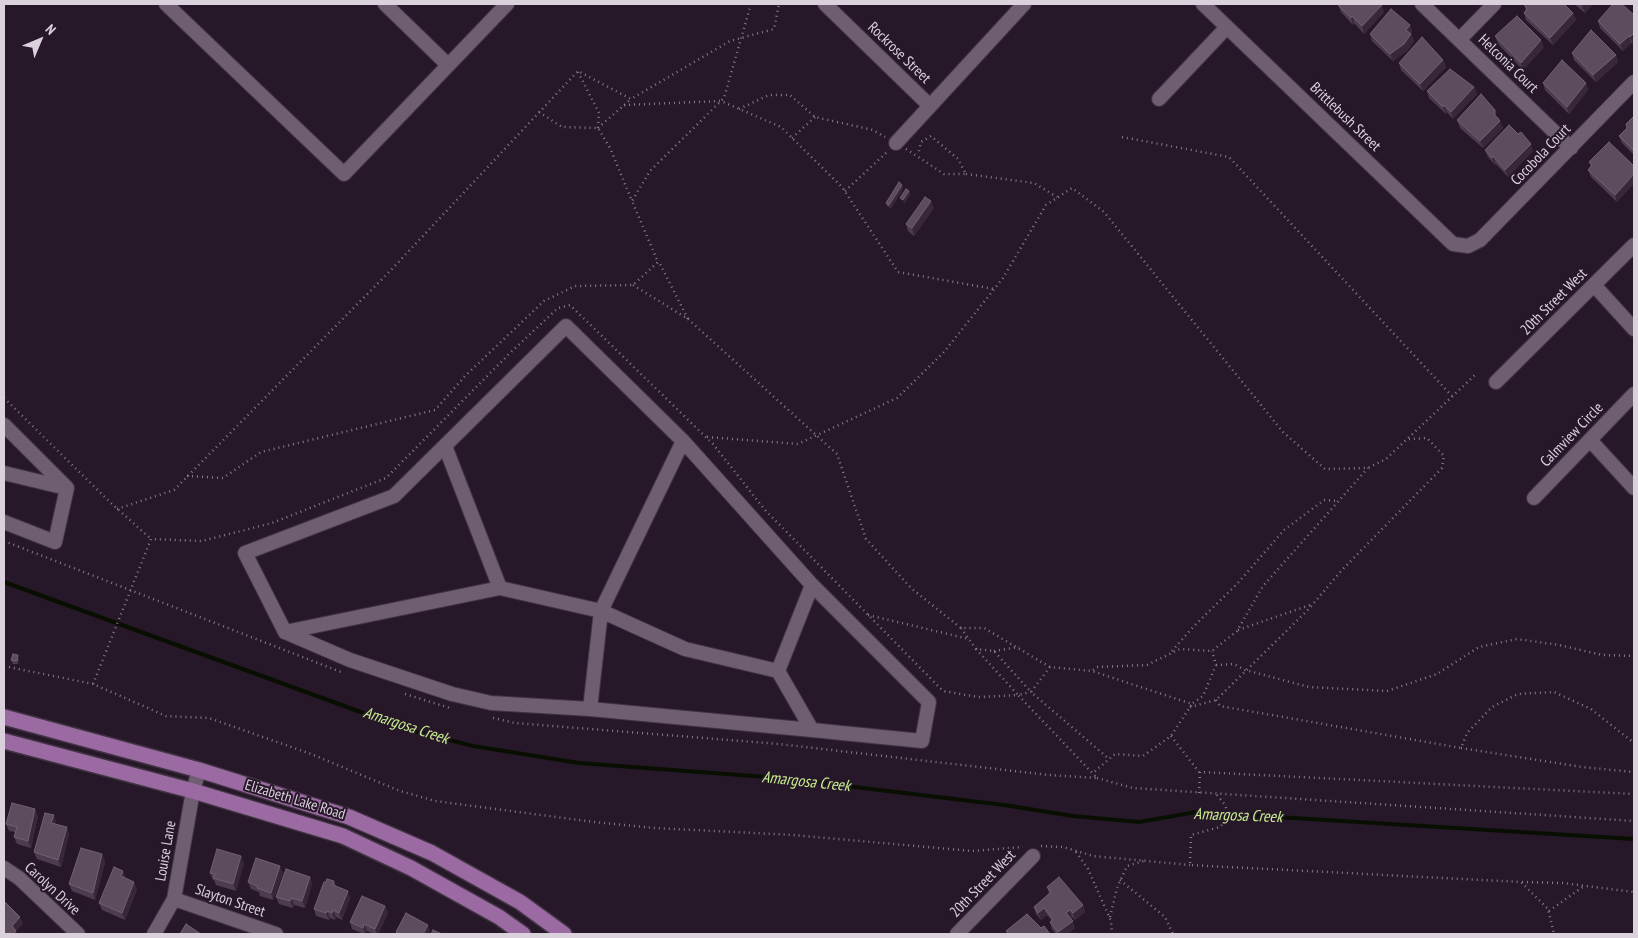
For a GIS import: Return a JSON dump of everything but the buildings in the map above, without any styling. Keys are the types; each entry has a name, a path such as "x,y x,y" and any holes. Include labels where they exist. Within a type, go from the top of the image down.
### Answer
{"main road":[{"name":"Elizabeth Lake Road","path":"4,717 199,770 349,817 432,853 520,902 564,934"},
{"name":"Elizabeth Lake Road","path":"4,741 193,791 343,836 411,868 499,918 523,934"}],"street":[{"path":"166,4 344,174 507,4"},
{"path":"385,4 448,65"},
{"name":"Rockrose Street","path":"825,4 929,106"},
{"path":"896,143 1024,4"},
{"name":"Brittlebush Street","path":"1203,4 1453,244 1468,246"},
{"name":"Helconia Court","path":"1422,4 1571,148"},
{"path":"1459,40 1494,4"},
{"path":"1159,99 1227,27"},
{"name":"Cocobola Court","path":"1468,246 1480,240 1634,82"},
{"name":"20th Street West","path":"1496,382 1634,245"},
{"path":"1594,285 1634,329"},
{"path":"566,326 683,441 812,585 929,702 922,741 590,709 491,703 452,694 350,660 285,632 245,553 394,496 566,326"},
{"name":"Calmview Circle","path":"1534,498 1634,394"},
{"path":"4,424 68,488"},
{"path":"1590,440 1634,488"},
{"path":"590,709 601,611 683,441"},
{"path":"445,446 500,588"},
{"path":"4,473 68,488"},
{"path":"4,522 55,542 68,488"},
{"path":"778,671 812,585"},
{"path":"285,632 500,588 601,611 685,649 778,671 812,730"},
{"name":"Louise Lane","path":"154,934 174,899 193,791 199,770"},
{"name":"20th Street West","path":"957,934 1033,849"},
{"name":"Carolyn Drive","path":"4,868 19,878 78,934"},
{"name":"Slayton Street","path":"174,899 276,934"}],"path":[{"path":"632,201 650,171 724,98 740,39 752,4"},
{"path":"539,112 562,126 598,128 631,99 730,41 774,29 779,4"},
{"path":"578,71 631,99"},
{"path":"117,509 174,490 391,270 578,71"},
{"path":"578,71 599,113 598,128 610,148 658,262 688,318"},
{"path":"739,109 769,95 790,95 815,117 873,130 918,155 944,174 966,174 1034,184 1058,197"},
{"path":"624,105 721,101 781,127 845,191 898,272 994,289"},
{"path":"792,138 815,117"},
{"path":"918,155 921,142 930,136 958,159 966,174"},
{"path":"1122,137 1229,157 1452,396"},
{"path":"845,191 896,143"},
{"path":"706,437 798,444 897,398 944,352 994,289 1046,205 1072,188 1104,212 1283,432 1326,469 1368,468"},
{"path":"633,284 658,262"},
{"path":"187,476 223,478 261,452 434,410 465,376 544,301 575,286 633,284 688,318 837,454 866,539 912,589 961,628 976,649 1018,695 1031,692 1050,666"},
{"path":"1237,631 1263,586 1368,468 1386,459 1475,375"},
{"path":"4,398 117,509 151,539"},
{"path":"961,628 984,628 1050,666 1092,670 1191,705 1216,700 1314,603 1342,570 1442,468 1444,456 1427,438 1407,439"},
{"path":"1171,652 1194,626 1237,584 1284,530 1324,500 1338,501"},
{"path":"93,684 147,550"},
{"path":"1092,670 1097,668 1147,665 1180,648 1212,651 1237,631 1314,603"},
{"path":"867,615 969,639"},
{"path":"1216,665 1234,664 1245,670 1309,687 1387,691 1437,674 1479,648 1517,640 1559,645 1602,655 1634,656"},
{"path":"976,649 994,651 1019,647"},
{"path":"994,651 1031,692 1109,759"},
{"path":"1093,774 1115,754 1143,756 1171,736 1191,705 1203,696 1216,665 1212,651"},
{"path":"4,666 93,684 166,716 209,718 311,754 400,791 434,801 655,828 793,835 972,851 1063,847 1093,856 1190,865 1520,882 1584,886 1634,892"},
{"path":"1461,748 1467,733 1492,707 1518,694 1554,692 1591,709 1634,743"},
{"path":"1216,700 1220,706 1228,708 1461,748 1582,767 1634,772"},
{"path":"1171,736 1200,772 1199,793"},
{"path":"1200,772 1634,794"},
{"path":"1098,778 1133,788 1634,821"},
{"path":"1190,865 1192,835 1220,827 1226,820 1228,814 1225,806 1216,794"},
{"path":"1075,850 1088,869 1110,918 1112,934"},
{"path":"1110,918 1120,880 1127,866 1146,860"},
{"path":"1120,880 1165,917 1173,934"},
{"path":"1520,882 1549,911 1554,934"},
{"path":"1549,911 1584,886"}],"waterway":[{"name":"Amargosa Creek","path":"4,582 410,730 473,746 579,763 780,778 1004,805 1073,816 1139,822 1196,812 1634,839"}]}
